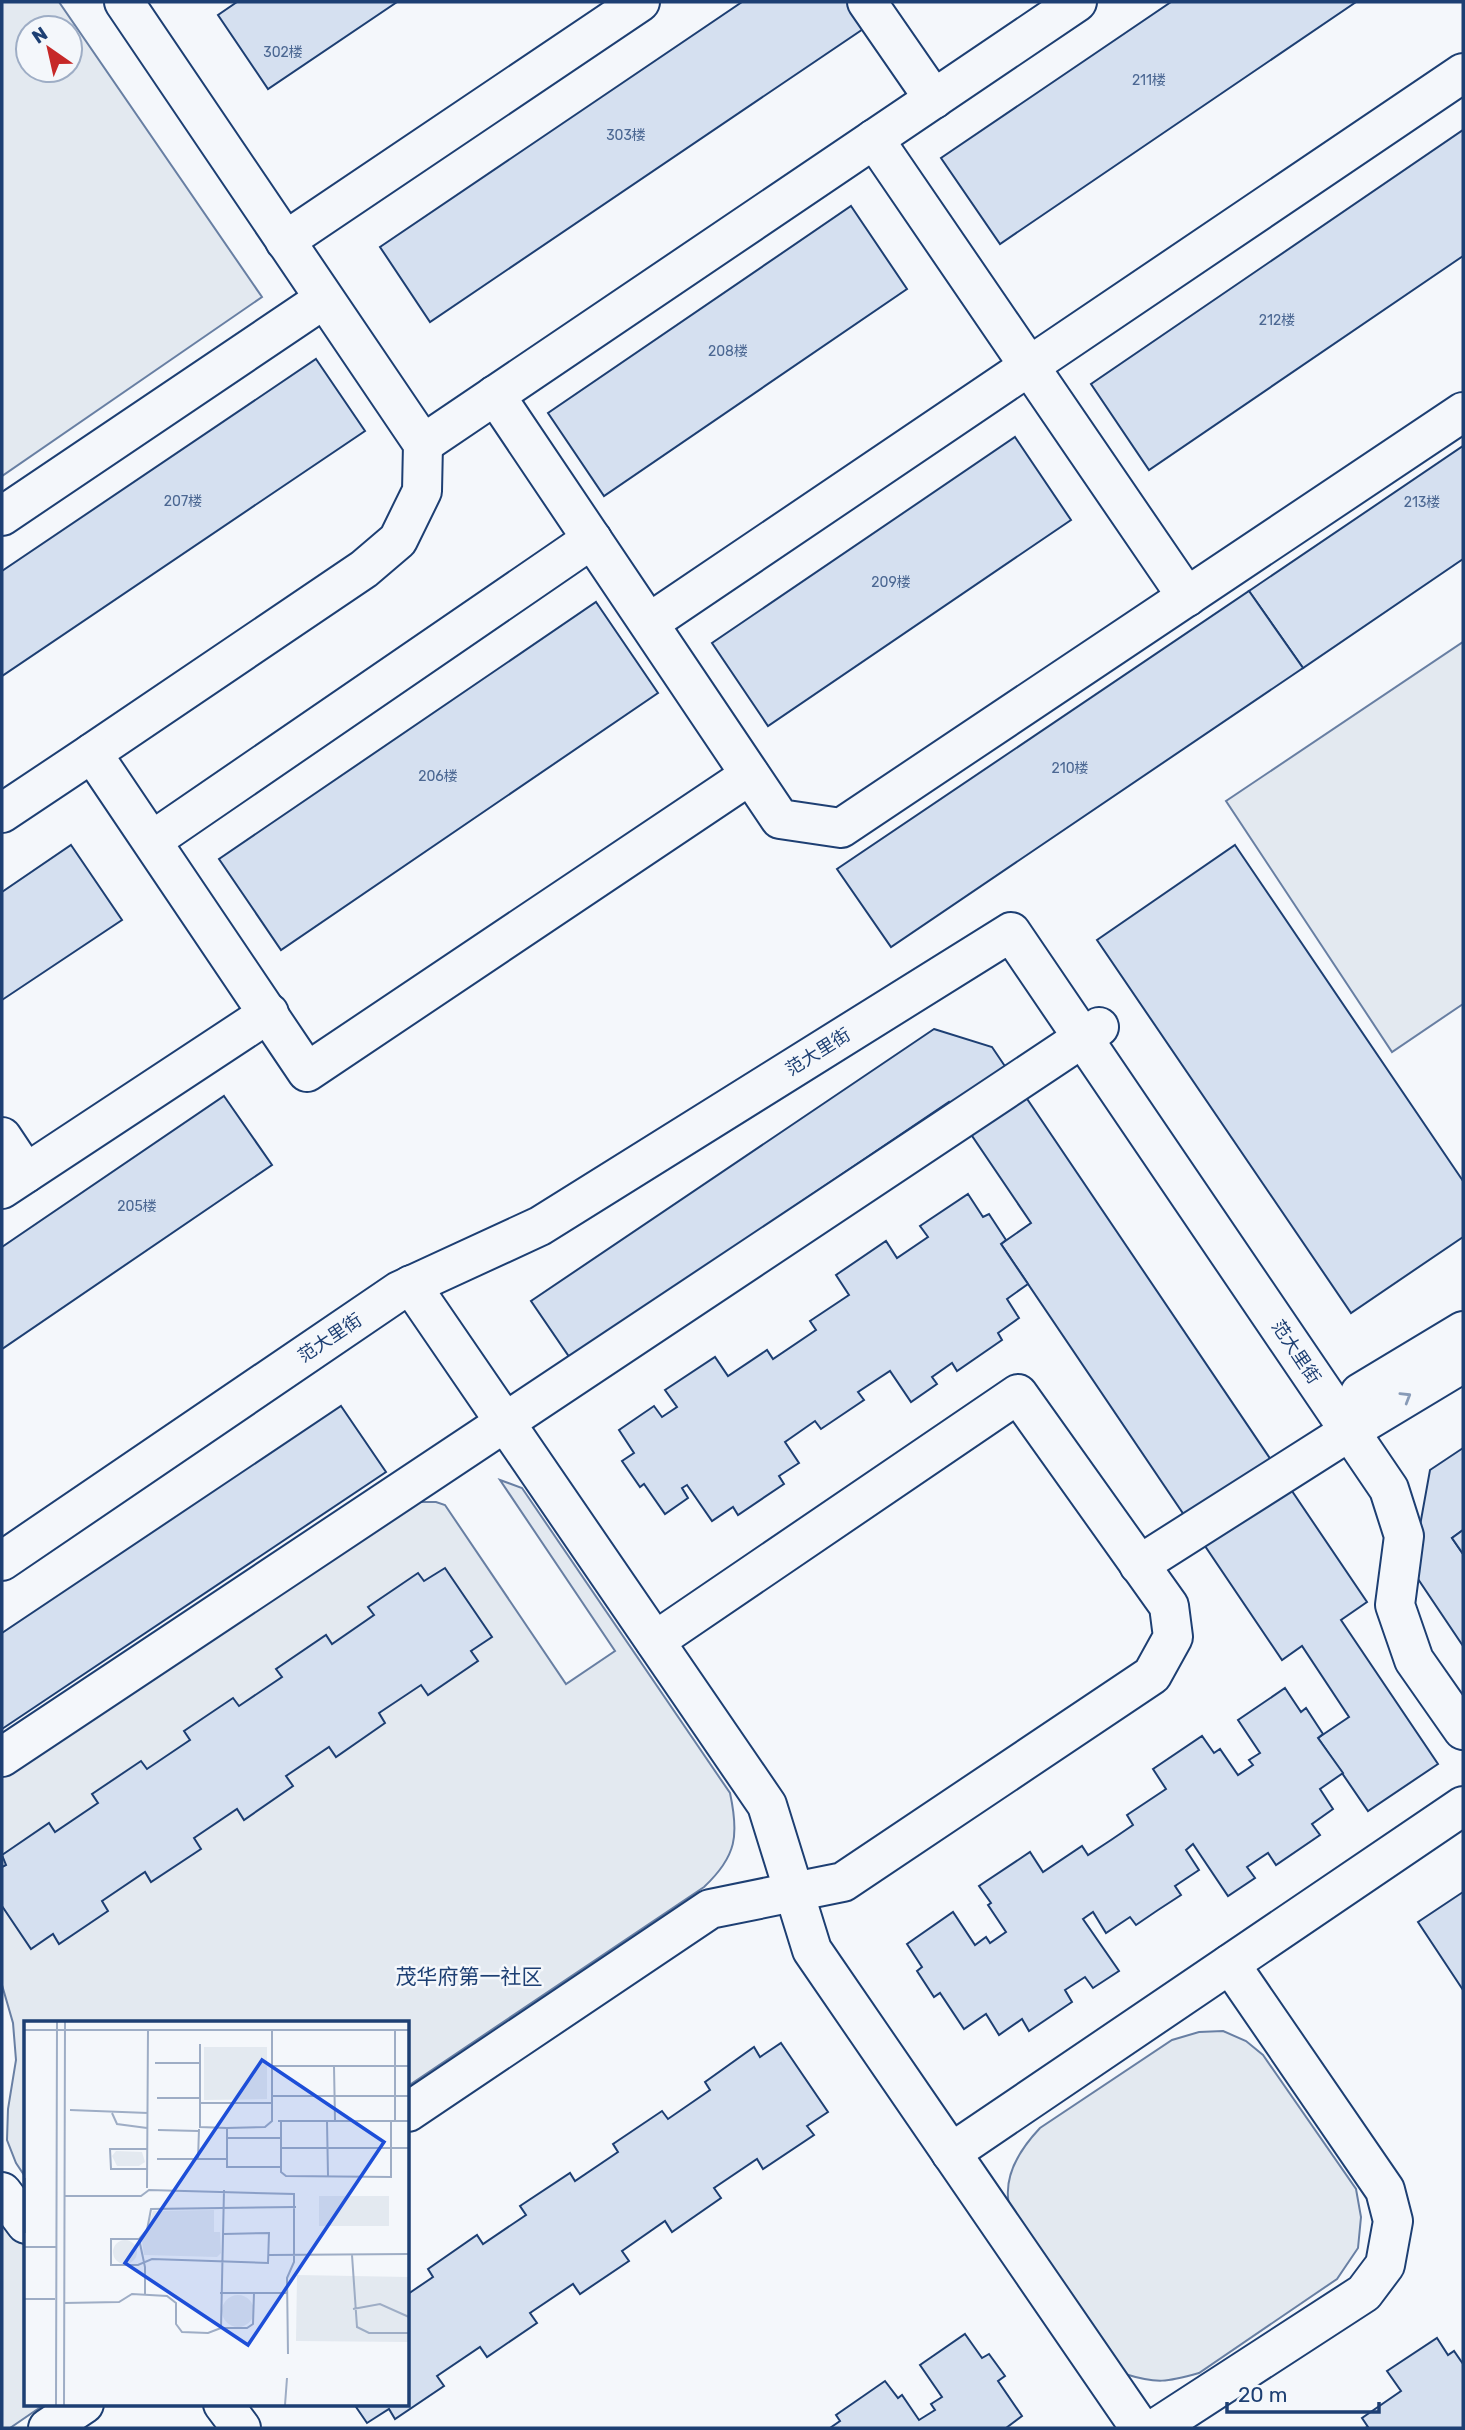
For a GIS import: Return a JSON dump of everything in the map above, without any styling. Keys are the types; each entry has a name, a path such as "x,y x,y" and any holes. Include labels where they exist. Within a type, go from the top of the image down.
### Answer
{"street":[{"path":"2,813 364,569 397,540 422,491 423,444 124,2"},
{"path":"285,241 640,2"},
{"path":"867,2 934,99"},
{"path":"423,444 1077,2"},
{"path":"649,623 1463,73"},
{"path":"874,139 1188,597"},
{"path":"2,516 324,299"},
{"path":"495,396 780,819 841,828 1463,412"},
{"path":"153,840 592,539"},
{"path":"92,753 307,1072 750,775"},
{"name":"范大里街","path":"2,1536 386,1272 529,1211 1015,904 1099,1027 1352,1414"},
{"name":"范大里街","path":"2,1561 411,1285 540,1226 1011,932 1352,1414"},
{"path":"2,1137 14,1181 268,1013"},
{"path":"2,1757 1099,1027"},
{"path":"411,1285 767,1805 812,1950 1140,2428"},
{"path":"1139,1565 1352,1414 1463,1331"},
{"path":"1352,1414 1463,1363"},
{"path":"410,2111 710,1909 844,1882 1152,1675 1173,1637 1169,1606 1018,1394 655,1641"},
{"path":"1352,1414 1389,1489 1404,1536 1395,1605 1414,1660 1463,1730"},
{"path":"951,2153 1463,1806"},
{"path":"1157,2428 1364,2293 1385,2265 1393,2221 1385,2190 1230,1964"},
{"path":"2,2192 24,2221"},
{"path":"48,2428 81,2406"},
{"path":"224,2406 241,2428"}],"shaded area":[{"path":"2,2 59,2 67,14 14,14 14,84 84,84 84,38 262,297 2,476"},
{"path":"1463,642 1463,1004 1392,1052 1226,801"},
{"path":"500,1480 522,1488 730,1793 734,1821 733,1844 723,1865 704,1887 410,2085 410,2021 24,2021 24,2175 7,2140 8,2109 16,2060 13,2023 2,1985 2,1777 411,1502 436,1502 445,1505 566,1684 615,1651"},
{"path":"1223,2031 1246,2041 1263,2055 1356,2189 1361,2217 1358,2248 1337,2279 1199,2373 1162,2381 1136,2377 1125,2374 1015,2224 1008,2200 1010,2178 1022,2151 1040,2128 1172,2040 1199,2032"},
{"path":"2,2213 24,2245 24,2406 42,2406 10,2428 2,2428"}],"building":[{"path":"237,2 397,2 268,89 218,15"},
{"path":"742,2 857,2 872,23 430,322 380,247"},
{"path":"1171,2 1356,2 1000,244 941,158"},
{"path":"1463,130 1463,256 1149,470 1091,384"},
{"path":"851,206 907,289 604,496 548,413"},
{"path":"316,359 365,431 2,676 2,571"},
{"path":"1015,437 1071,520 768,726 712,643"},
{"path":"1463,446 1463,559 1303,668 1249,591"},
{"path":"1249,591 1303,668 891,947 837,869"},
{"path":"596,602 658,693 281,950 219,859"},
{"path":"71,845 122,920 2,1000 2,892"},
{"path":"1235,845 1463,1181 1463,1237 1351,1313 1097,940"},
{"path":"934,1029 992,1047 1367,1602 1341,1620 1438,1764 1368,1811 1318,1738 1349,1717 1302,1646 1282,1660 1001,1244 1031,1223 949,1102 570,1358 531,1301"},
{"path":"224,1096 272,1165 2,1349 2,1247"},
{"path":"968,1194 983,1217 989,1214 1006,1240 1001,1244 1028,1284 1007,1299 1019,1318 998,1333 1002,1340 957,1371 952,1363 932,1377 937,1384 911,1402 890,1371 858,1392 864,1400 821,1429 815,1421 785,1442 799,1463 779,1476 784,1484 738,1515 733,1507 712,1521 687,1485 682,1488 688,1498 665,1514 644,1484 640,1487 622,1461 634,1453 619,1430 654,1406 662,1417 677,1407 665,1390 715,1357 728,1376 767,1350 773,1359 816,1330 810,1321 849,1295 836,1275 886,1241 897,1258 928,1237 920,1226"},
{"path":"341,1406 386,1472 2,1729 2,1633"},
{"path":"1463,1448 1463,1530 1452,1538 1463,1554 1463,1646 1412,1570 1430,1470"},
{"path":"1463,1530 1463,1554 1452,1538"},
{"path":"445,1568 492,1637 471,1651 478,1661 428,1695 421,1685 379,1713 385,1723 336,1757 329,1747 286,1776 293,1786 244,1820 237,1809 194,1838 201,1849 151,1882 145,1872 102,1901 108,1911 59,1944 53,1934 31,1949 2,1906 2,1867 6,1865 2,1855 49,1823 55,1832 98,1803 92,1794 141,1761 147,1769 190,1740 184,1731 233,1698 239,1706 282,1677 276,1669 326,1635 332,1644 374,1615 368,1607 418,1573 424,1581"},
{"path":"1285,1688 1301,1712 1306,1708 1323,1734 1318,1738 1343,1773 1320,1789 1333,1809 1312,1824 1320,1835 1276,1865 1268,1853 1247,1867 1255,1878 1228,1896 1193,1844 1186,1850 1199,1870 1175,1886 1181,1895 1136,1925 1130,1917 1106,1933 1093,1912 1083,1919 1119,1971 1093,1988 1085,1977 1065,1990 1072,2002 1029,2031 1022,2019 999,2035 986,2014 964,2029 940,1993 934,1997 917,1971 922,1967 907,1944 953,1912 975,1945 986,1937 990,1943 1006,1932 979,1886 1030,1852 1043,1872 1082,1846 1088,1855 1111,1840 1133,1825 1127,1815 1166,1789 1153,1769 1202,1736 1214,1753 1220,1749 1238,1775 1253,1765 1249,1760 1260,1753 1238,1720"},
{"path":"1463,1892 1463,1990 1418,1922"},
{"path":"781,2043 828,2112 807,2126 814,2135 763,2169 757,2159 714,2188 721,2198 672,2232 665,2221 622,2251 629,2261 580,2294 573,2284 530,2313 537,2323 487,2357 480,2347 437,2376 444,2386 395,2419 389,2409 367,2423 355,2406 410,2406 410,2293 433,2277 428,2269 477,2235 483,2244 526,2215 520,2206 570,2173 575,2181 618,2152 613,2144 662,2111 668,2119 710,2090 705,2082 754,2047 760,2057"},
{"path":"965,2334 982,2358 989,2354 1005,2376 998,2381 1022,2416 1006,2428 830,2428 840,2421 836,2415 885,2381 898,2398 902,2395 919,2420 935,2410 931,2404 942,2397 920,2365"},
{"path":"1437,2338 1448,2355 1454,2351 1463,2364 1463,2428 1365,2428 1368,2427 1362,2418 1401,2391 1387,2371"}],"district":[{"name":"茂华府第一社区","path":"469,1977"}]}
